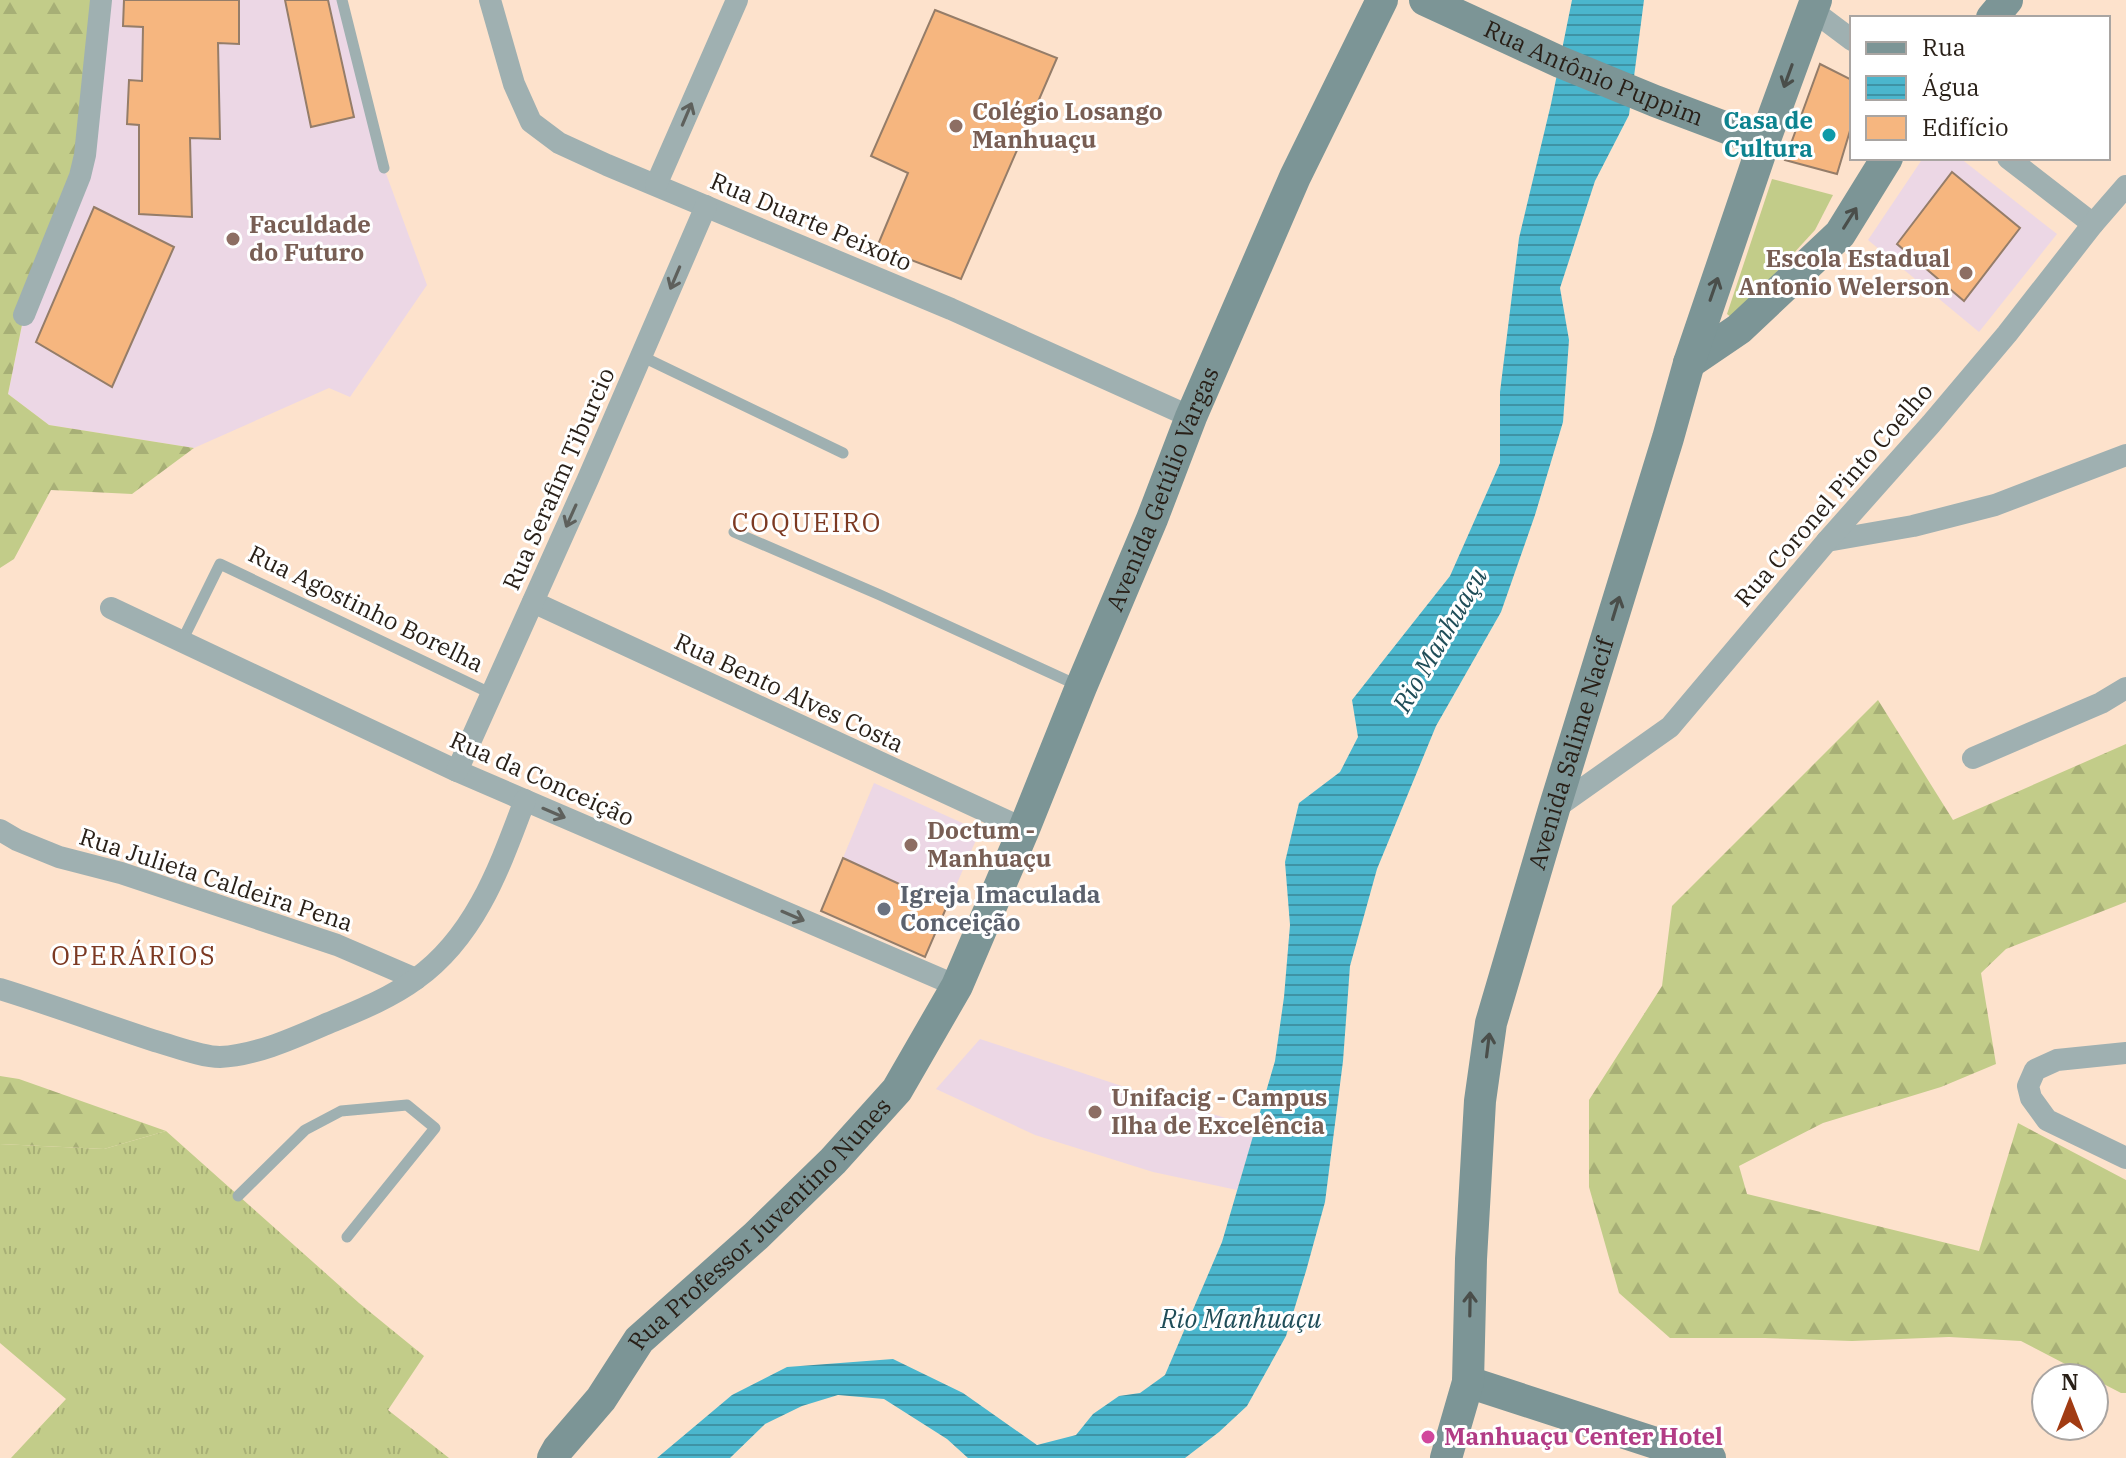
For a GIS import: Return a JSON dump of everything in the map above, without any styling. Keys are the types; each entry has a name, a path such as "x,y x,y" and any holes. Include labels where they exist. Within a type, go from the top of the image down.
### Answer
{"street":[{"path":"24,315 80,176 85,155 101,0"},
{"name":"Rua Duarte Peixoto","path":"490,0 514,84 531,122 559,143 951,309 1191,417"},
{"path":"656,185 737,0"},
{"name":"Avenida Getúlio Vargas","path":"957,986 1152,519 1191,417 1295,177 1382,0"},
{"name":"Rua Antônio Puppim","path":"1425,0 1655,101 1764,142"},
{"path":"1994,16 2007,0"},
{"path":"1814,5 1850,38"},
{"name":"Avenida Salime Nacif","path":"1446,1458 1468,1382 1480,1101 1491,1023 1689,363 1814,5"},
{"path":"1689,363 1739,329 1840,234 1886,160"},
{"path":"2011,160 2093,224"},
{"name":"Rua Coronel Pinto Coelho","path":"1554,809 1670,727 1827,541 1931,424 2126,186"},
{"name":"Rua Serafim Tiburcio","path":"457,771 706,206"},
{"path":"1827,541 1913,526 1995,505 2126,455"},
{"name":"Rua Bento Alves Costa","path":"533,602 1024,829"},
{"name":"Rua da Conceição","path":"111,608 457,771 957,986"},
{"path":"1973,758 2101,703 2126,688"},
{"path":"0,989 184,1050 219,1057 290,1040 369,1005 416,979 446,952 480,907 501,864 525,800"},
{"name":"Rua Julieta Caldeira Pena","path":"0,830 59,857 121,873 337,945 416,979"},
{"name":"Rua Professor Juventino Nunes","path":"560,1455 639,1340 767,1225 833,1161 897,1090 957,986"},
{"path":"2126,1053 2057,1060 2035,1070 2028,1086 2031,1098 2047,1120 2126,1158"},
{"path":"1468,1382 1710,1458"}],"lane":[{"path":"342,0 384,168"},
{"path":"641,356 843,453"},
{"path":"734,532 1081,687"},
{"name":"Rua Agostinho Borelha","path":"182,641 220,564 492,694"},
{"path":"238,1196 305,1130 341,1111 407,1105 435,1128 347,1237"}],"shaded area":[{"name":"Faculdade do Futuro","path":"101,0 342,0 384,168 427,285 350,397 329,388 194,448 49,425 8,394 24,315"},
{"name":"Escola Estadual Antonio Welerson","path":"1922,160 1963,160 2057,234 1979,332 1868,240"},
{"name":"Doctum - Manhuaçu","path":"874,783 980,831 947,906 843,858"},
{"name":"Unifacig - Campus Ilha de Excelência","path":"980,1039 1256,1127 1237,1190 1153,1172 1035,1135 936,1089"}],"green space":[{"path":"0,0 101,0 85,155 24,315 8,394 49,425 194,448 132,494 51,490 14,559 0,568"},
{"path":"1772,179 1833,195 1815,230 1737,315 1731,317 1727,314"},
{"path":"1878,700 1953,820 2126,744 2126,902 2006,949 1981,973 1996,1064 1941,1087 1823,1123 1739,1166 1747,1194 1979,1251 2018,1123 2126,1180 2126,1393 2110,1387 2110,1362 2061,1362 2021,1341 1949,1337 1852,1341 1670,1338 1619,1293 1589,1187 1589,1100 1662,986 1672,906"},
{"path":"0,1076 19,1079 166,1131 104,1149 0,1144"},
{"path":"166,1131 359,1303 424,1356 388,1410 449,1458 11,1458 66,1399 0,1343 0,1144 104,1149"}],"water":[{"name":"Rio Manhuaçu","path":"1572,0 1644,0 1629,115 1595,181 1560,288 1569,340 1563,422 1501,612 1436,726 1377,869 1350,966 1343,1061 1325,1202 1286,1336 1247,1406 1185,1458 968,1458 947,1439 884,1399 838,1395 802,1406 765,1424 730,1458 657,1458 732,1395 787,1367 893,1359 963,1393 1037,1445 1076,1435 1093,1414 1119,1396 1140,1393 1165,1375 1222,1242 1275,1061 1290,925 1285,862 1299,803 1340,772 1358,737 1352,700 1450,576 1500,463 1500,392 1519,238"}],"building":[{"path":"124,0 239,0 239,44 218,43 220,139 190,138 192,217 139,214 139,125 127,124 129,80 142,81 143,27 123,26"},
{"path":"285,0 328,0 354,117 311,127"},
{"name":"Colégio Losango Manhuaçu","path":"935,10 1057,58 961,279 877,247 908,173 871,156"},
{"path":"1820,64 1850,79 1850,131 1837,174 1785,160"},
{"path":"1952,172 2020,228 1964,301 1897,244"},
{"path":"94,207 174,247 112,387 36,342"},
{"name":"Igreja Imaculada Conceição","path":"843,858 947,906 925,957 821,911"}],"place":[{"name":"Colégio Losango Manhuaçu","path":"956,126"},
{"name":"Casa de Cultura","path":"1829,135"},
{"name":"Faculdade do Futuro","path":"233,239"},
{"name":"Escola Estadual Antonio Welerson","path":"1966,273"},
{"name":"Doctum - Manhuaçu","path":"911,845"},
{"name":"Igreja Imaculada Conceição","path":"884,909"},
{"name":"Unifacig - Campus Ilha de Excelência","path":"1095,1112"},
{"name":"Manhuaçu Center Hotel","path":"1428,1437"}],"district":[{"name":"COQUEIRO","path":"807,523"},
{"name":"OPERÁRIOS","path":"134,956"}]}
